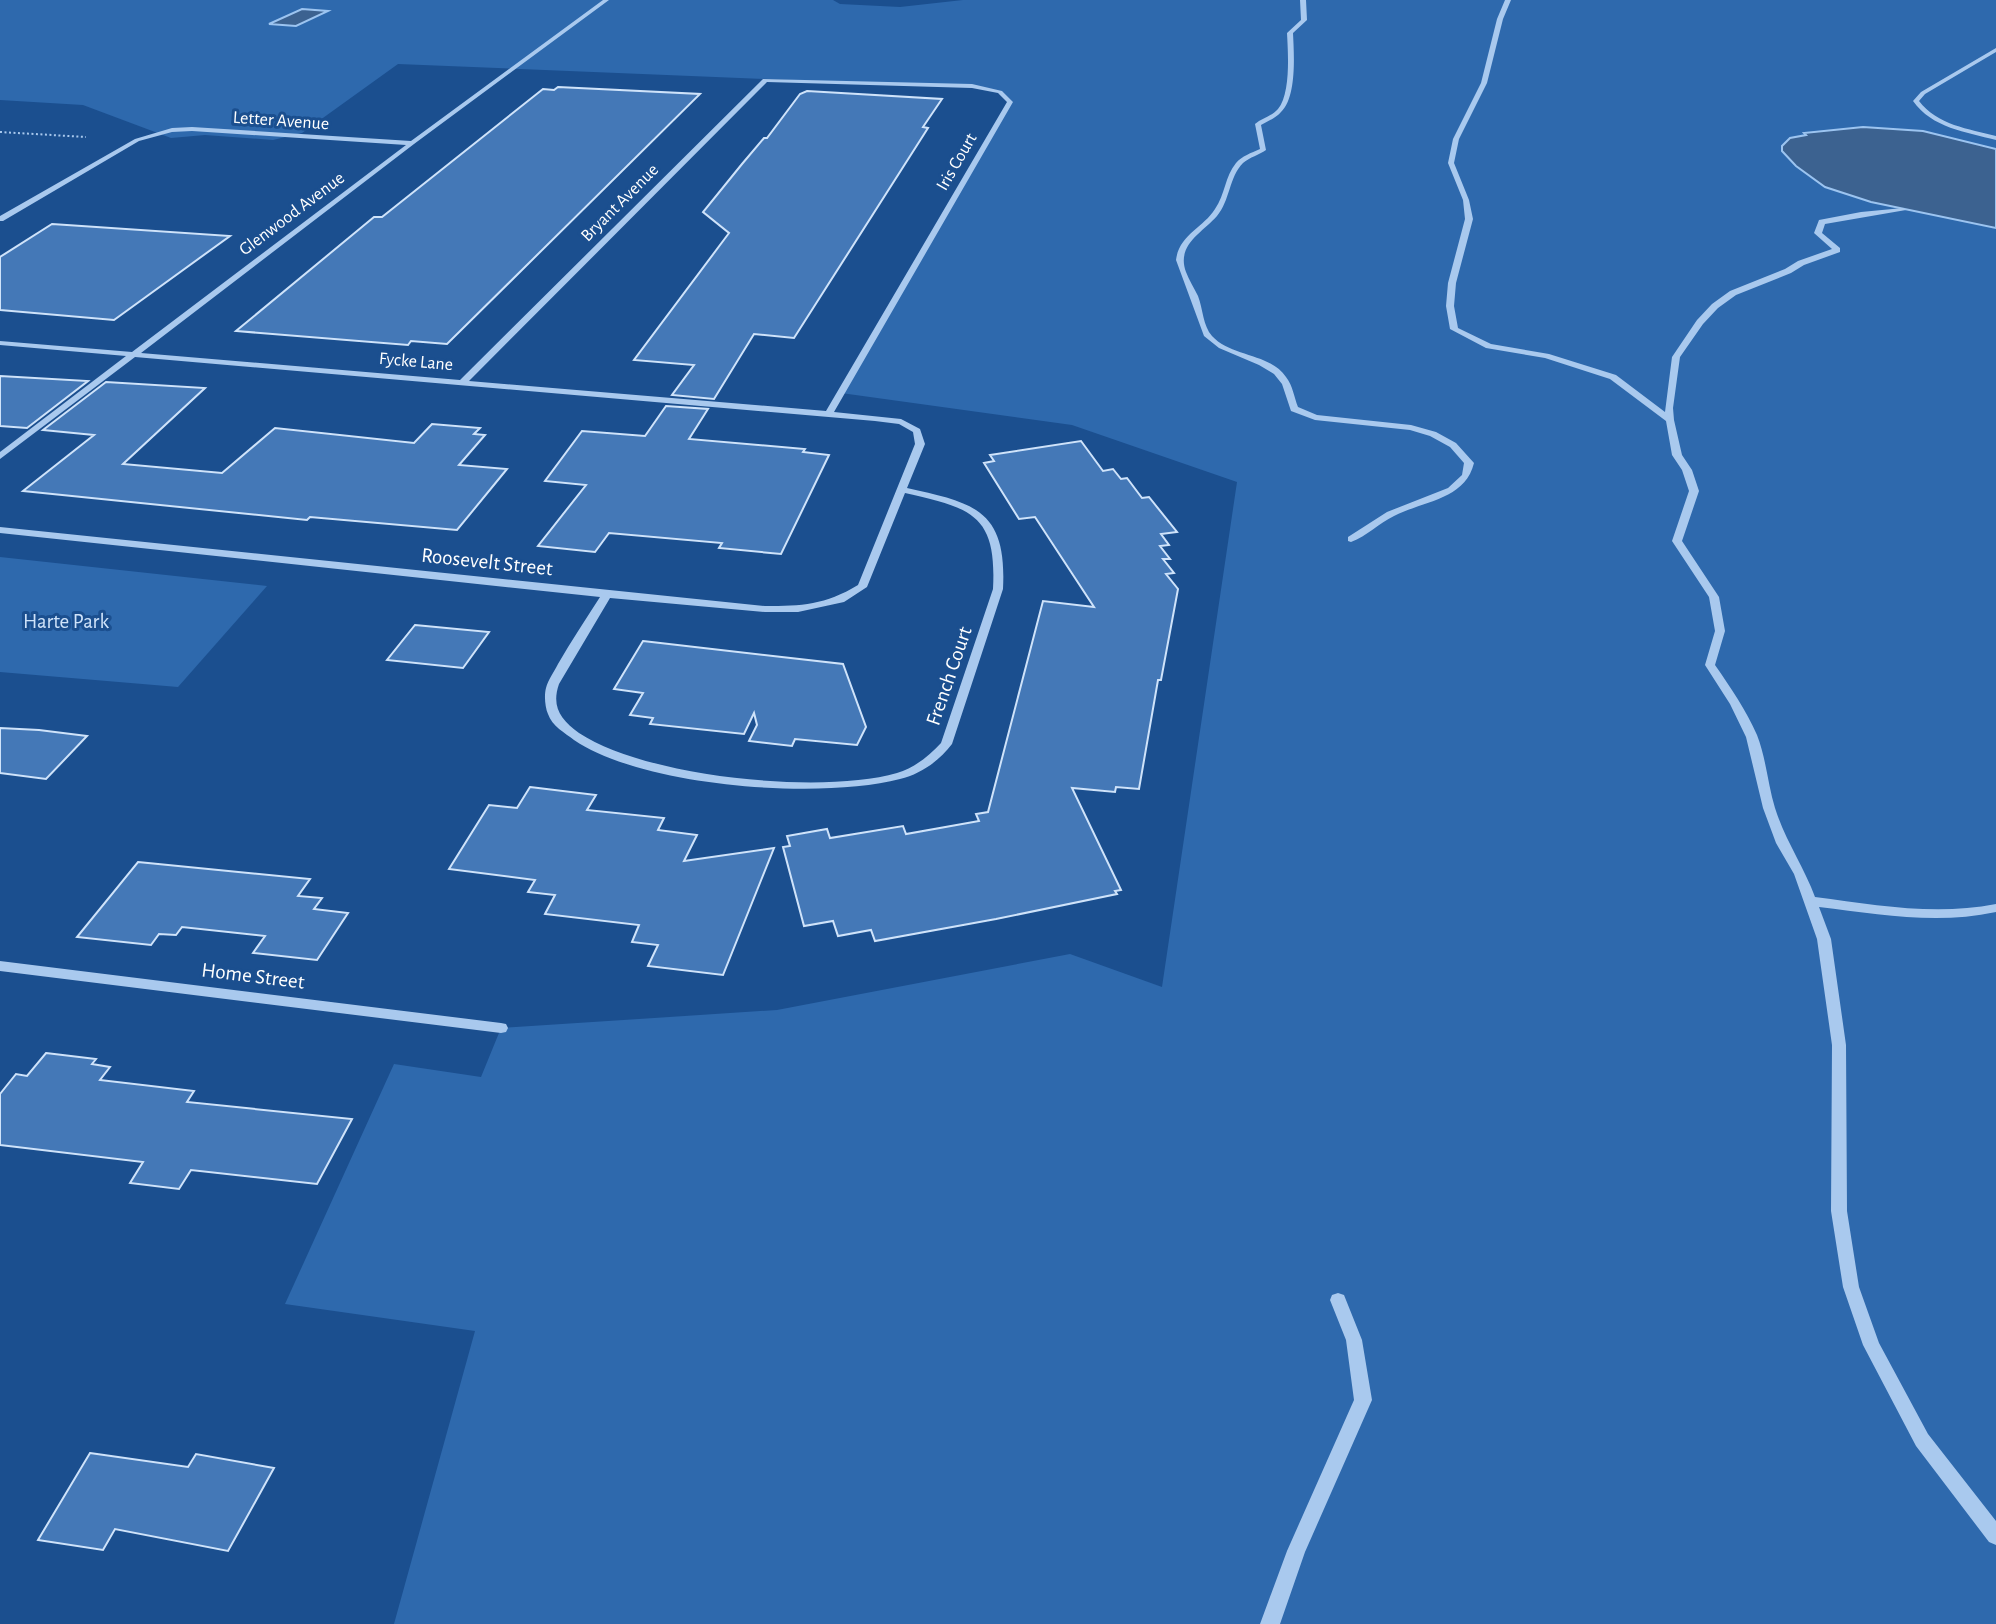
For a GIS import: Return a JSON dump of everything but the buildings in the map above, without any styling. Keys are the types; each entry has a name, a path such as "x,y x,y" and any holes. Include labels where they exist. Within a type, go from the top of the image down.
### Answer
{"street":[{"name":"Glenwood Avenue","path":"0,456 412,143 606,0"},
{"path":"1303,0 1304,20 1301,26 1290,33 1292,67 1283,106 1276,114 1258,124 1263,150 1247,155 1233,170 1220,206 1206,225 1184,245 1180,262 1204,330 1211,341 1278,373 1288,385 1288,396 1294,409 1307,416 1327,420 1406,426 1426,431 1450,443 1462,452 1469,463 1466,476 1451,490 1390,514 1351,539"},
{"path":"1508,0 1500,19 1484,83 1456,139 1451,163 1466,200 1469,219 1452,283 1450,306 1454,329 1489,346 1546,356 1613,377 1670,420"},
{"path":"1996,50 1923,93 1916,102 1926,114 1996,138"},
{"name":"Bryant Avenue","path":"463,382 765,80 812,82"},
{"name":"Iris Court","path":"812,82 972,86 1000,92 1010,102 829,413"},
{"name":"Letter Avenue","path":"0,219 149,135 192,129 412,143"},
{"path":"1903,210 1861,214 1822,222 1818,233 1837,250 1801,262 1788,271 1733,293 1715,306 1676,358 1669,408 1670,420 1677,455 1694,491 1677,541 1714,597 1720,631 1710,665 1752,737 1769,808 1782,843 1800,874 1824,939 1839,1045 1839,1210 1851,1287 1871,1345 1922,1440 1996,1536"},
{"name":"Fycke Lane","path":"0,343 829,413"},
{"path":"829,413 901,422 917,431 920,444 902,490"},
{"name":"French Court","path":"607,594 551,688 554,717 577,740 613,757 657,769 726,780 804,784 862,783 899,776 932,760 946,744 998,589 1001,564 995,533 978,514 948,500 902,490"},
{"name":"Roosevelt Street","path":"0,530 607,594 765,609 798,609 840,600 862,587 902,490"},
{"path":"1810,901 1915,914 1961,913 1996,908"},
{"name":"Home Street","path":"0,966 501,1028"},
{"path":"1270,1624 1296,1551 1363,1400 1354,1340 1338,1300"}],"path":[{"path":"0,132 136,140"}],"green space":[{"path":"0,0 833,0 840,4 900,7 963,0 1996,0 1996,1624 394,1624 475,1331 285,1304 394,1064 481,1077 501,1028 777,1010 1070,954 1162,987 1237,482 1072,425 841,393 1010,102 998,91 987,88 398,64 302,133 273,140 205,135 171,138 83,105 0,100"},
{"name":"Harte Park","path":"0,557 267,586 178,687 0,672"}],"shaded area":[{"path":"302,9 328,11 296,26 269,24"},
{"path":"1863,127 1923,131 1996,149 1996,228 1871,202 1825,187 1796,166 1782,151 1782,146 1790,138 1806,135 1804,133"}]}
